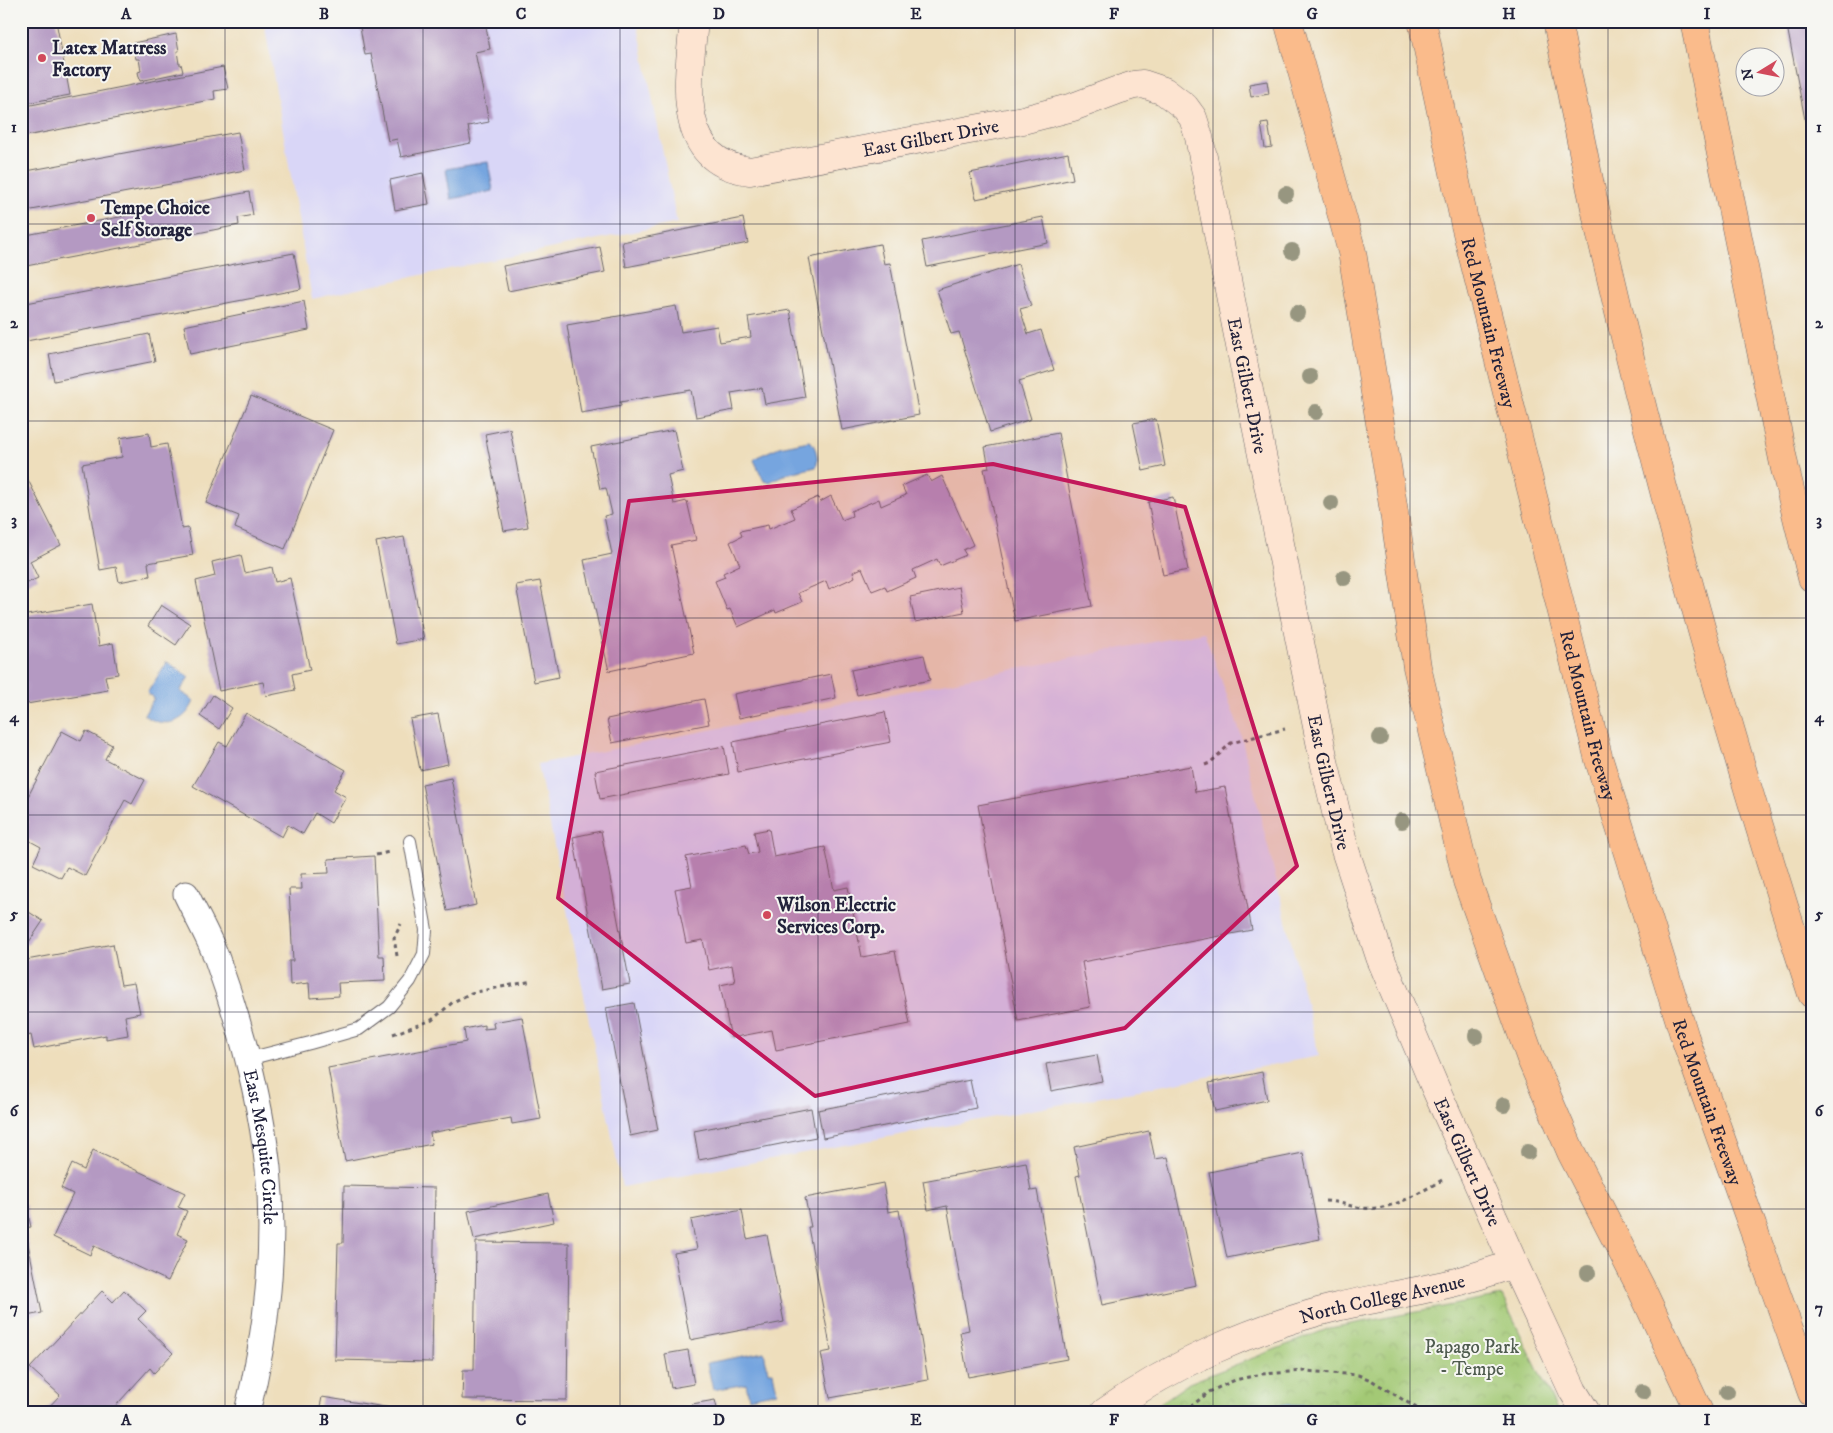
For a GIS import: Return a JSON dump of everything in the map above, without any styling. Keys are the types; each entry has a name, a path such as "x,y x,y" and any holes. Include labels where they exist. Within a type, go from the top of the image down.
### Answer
{"highway":[{"path":"1288,21 1352,252 1417,667 1467,881 1531,1059 1571,1152 1641,1288 1699,1411"},
{"name":"Red Mountain Freeway","path":"1422,21 1465,225 1599,760 1685,1038 1811,1390"},
{"path":"1557,21 1603,243 1658,468 1718,688 1812,994"},
{"path":"1694,21 1785,469 1812,578"}],"street":[{"name":"East Gilbert Drive","path":"694,21 688,101 691,118 697,137 709,152 724,165 737,170 750,171 1023,120 1073,107 1134,85 1153,86 1164,91 1176,98 1189,112 1199,137 1324,760 1345,850 1380,957 1434,1085 1514,1264"},
{"name":"East Mesquite Circle","path":"186,894 216,957 248,1059 256,1092 268,1168 270,1231 267,1297 257,1373 247,1412"},
{"name":"North College Avenue","path":"1105,1412 1141,1388 1188,1362 1295,1319 1336,1307 1456,1282 1514,1264"},
{"path":"1514,1264 1573,1390 1586,1412"}],"lane":[{"path":"248,1059 358,1029 389,1008 410,981 424,954 426,930 410,841"}],"path":[{"path":"1205,764 1210,763 1231,743 1285,729"},
{"path":"376,855 394,852"},
{"path":"398,961 394,938 404,920"},
{"path":"388,1036 432,1020 453,1002 471,994 532,981"},
{"path":"1325,1201 1336,1201 1362,1208 1380,1208 1410,1198 1442,1180"},
{"path":"1184,1412 1209,1392 1235,1380 1262,1374 1305,1371 1358,1375 1371,1380 1423,1412"}],"highlighted area":[{"path":"993,464 1185,507 1297,866 1125,1028 815,1096 558,898 629,501"}],"shaded area":[{"path":"264,21 637,21 677,223 312,299"},
{"path":"1204,632 1240,732 1319,1056 622,1187 538,764"}],"green space":[{"name":"Papago Park - Tempe","path":"1502,1296 1558,1412 1148,1412 1189,1383 1330,1328"}],"water":[{"path":"488,162 493,191 451,199 446,169"},
{"path":"809,441 816,452 816,467 789,473 769,482 764,481 754,460 757,457 779,447"},
{"path":"167,662 189,677 180,691 194,701 185,715 173,722 166,723 144,715 154,698 147,693"},
{"path":"764,1352 768,1372 773,1372 777,1392 749,1398 746,1384 713,1390 707,1363"},
{"path":"1268,1405 1320,1405 1351,1412 1241,1412 1258,1406"}],"building":[{"name":"Latex Mattress Factory","path":"21,21 56,21 70,95 21,104"},
{"path":"359,21 485,21 490,49 475,52 489,122 468,126 471,143 401,157 397,139 388,141 371,54 365,55"},
{"path":"1786,21 1812,21 1812,133 1807,130"},
{"path":"176,34 179,64 181,64 183,72 140,81 138,72 141,71 139,59 136,59 133,43"},
{"path":"223,67 228,89 214,91 215,99 21,137 21,107"},
{"path":"1267,81 1269,94 1251,97 1249,84"},
{"path":"1268,123 1272,147 1265,148 1261,124"},
{"path":"238,132 245,170 21,212 21,172"},
{"path":"1068,153 1073,179 976,199 970,173"},
{"path":"423,173 429,204 395,210 390,180"},
{"path":"249,192 253,215 238,218 239,225 21,267 21,236"},
{"path":"1043,217 1048,243 927,267 922,241"},
{"path":"743,218 748,243 626,267 622,242"},
{"path":"880,244 884,264 890,263 919,415 842,430 809,258"},
{"path":"600,247 605,272 508,291 503,266"},
{"path":"294,253 301,289 21,342 21,304"},
{"path":"1018,264 1031,306 1020,309 1028,334 1041,330 1054,370 1019,381 1031,419 990,432 959,332 951,334 937,290"},
{"path":"304,301 309,330 190,354 184,326"},
{"path":"676,306 681,332 717,326 720,342 751,337 748,317 790,310 805,397 765,404 762,388 731,393 734,410 696,417 691,390 620,402 621,406 581,413 567,325"},
{"path":"149,334 155,361 54,381 49,354"},
{"path":"251,396 333,430 285,549 235,528 239,516 206,503"},
{"path":"1156,419 1165,466 1143,471 1133,423"},
{"path":"510,429 528,527 504,531 485,434"},
{"path":"674,430 683,471 668,475 674,504 687,501 696,540 671,545 694,653 609,671 584,560 612,554 604,516 612,514 606,488 600,489 591,447"},
{"path":"149,433 151,447 167,444 182,529 188,528 193,555 148,563 150,576 119,582 116,567 100,570 82,464 122,457 120,438"},
{"path":"1058,433 1092,606 1015,621 984,469 989,468 985,447"},
{"path":"21,466 61,545 30,561 38,578 21,586"},
{"path":"927,475 931,482 942,476 973,545 963,550 966,555 940,566 937,559 913,570 916,578 887,591 885,586 872,591 862,568 853,572 855,577 829,589 826,581 798,593 802,602 776,613 775,610 738,627 730,609 727,610 715,581 725,577 723,573 740,565 730,542 742,536 740,531 768,525 769,529 795,518 791,509 818,497 820,502 831,496 842,520 852,516 851,511 879,499 881,506 906,495 902,486"},
{"path":"1173,497 1188,570 1163,575 1148,502"},
{"path":"404,537 424,639 396,644 376,542"},
{"path":"241,555 245,573 272,567 275,582 290,578 310,670 292,674 295,690 266,696 263,682 219,691 196,581 215,576 212,562"},
{"path":"540,581 559,677 534,682 516,585"},
{"path":"959,587 964,612 915,622 910,597"},
{"path":"92,604 99,646 113,643 118,674 105,676 108,690 21,705 21,616"},
{"path":"161,605 190,624 176,645 148,626"},
{"path":"924,655 930,680 857,695 851,670"},
{"path":"831,674 836,698 739,718 734,694"},
{"path":"213,695 232,708 219,729 200,716"},
{"path":"704,699 709,724 612,743 607,719"},
{"path":"885,712 891,742 738,772 733,742"},
{"path":"246,713 346,770 334,790 346,797 331,823 315,813 303,834 288,825 282,837 193,786 219,742 227,746"},
{"path":"438,714 448,764 420,770 410,719"},
{"path":"62,731 81,741 86,731 112,745 105,759 145,780 132,804 125,800 85,876 67,867 61,878 33,864 41,847 21,836 29,821 21,817 21,810"},
{"path":"724,746 729,774 600,799 595,771"},
{"path":"1191,766 1195,792 1225,787 1252,930 1082,962 1090,1007 1018,1021 978,805"},
{"path":"451,778 476,905 447,911 422,784"},
{"name":"Wilson Electric Services Corp.","path":"769,829 774,857 825,847 834,890 848,887 862,957 895,951 910,1024 776,1050 772,1030 731,1038 720,985 735,982 732,965 709,970 703,940 686,943 675,889 692,886 686,857 746,845 749,854 758,852 754,832"},
{"path":"601,831 630,984 602,989 573,837"},
{"path":"374,856 379,956 384,956 385,981 338,983 339,996 310,998 309,983 290,985 289,961 293,961 289,889 302,889 301,874 329,873 328,859"},
{"path":"21,907 43,921 27,945 21,941"},
{"path":"113,944 121,985 134,983 140,1013 125,1016 128,1035 106,1039 106,1035 34,1049 31,1035 21,1037 21,961"},
{"path":"634,1003 658,1130 630,1136 606,1008"},
{"path":"522,1017 541,1119 512,1124 511,1118 430,1133 432,1144 345,1161 328,1068 466,1042 464,1029 484,1025 484,1029 494,1028 493,1022"},
{"path":"1097,1055 1102,1081 1051,1091 1046,1064"},
{"path":"1262,1072 1267,1100 1215,1111 1209,1083"},
{"path":"970,1080 976,1108 823,1138 818,1110"},
{"path":"811,1108 816,1137 699,1160 694,1131"},
{"path":"1149,1131 1155,1159 1168,1157 1196,1285 1102,1305 1076,1176 1080,1175 1074,1147"},
{"path":"93,1150 185,1193 178,1207 187,1211 177,1234 188,1239 168,1281 94,1246 90,1255 53,1237 73,1194 61,1188 72,1164 84,1170"},
{"path":"1303,1153 1320,1239 1227,1258 1209,1172"},
{"path":"1026,1162 1031,1191 1037,1190 1067,1359 968,1377 960,1332 969,1330 947,1206 928,1210 923,1181"},
{"path":"883,1183 888,1212 899,1210 928,1380 830,1398 821,1353 831,1351 808,1227 811,1227 805,1198"},
{"path":"344,1186 435,1188 432,1362 335,1360 338,1243 343,1243"},
{"path":"548,1194 554,1222 474,1239 468,1211"},
{"path":"26,1205 31,1227 25,1228 42,1313 21,1317 21,1206"},
{"path":"742,1210 747,1239 767,1235 784,1322 690,1340 674,1253 697,1249 691,1220"},
{"path":"476,1242 569,1243 567,1400 462,1399 463,1370 474,1370"},
{"path":"124,1290 146,1311 138,1319 173,1353 154,1373 150,1368 110,1412 48,1412 46,1410 60,1395 30,1368 102,1291 113,1302"},
{"path":"688,1350 694,1384 671,1388 665,1354"},
{"path":"322,1397 398,1409 397,1412 319,1412"},
{"path":"715,1400 718,1412 693,1412 692,1404"}],"place":[{"name":"Latex Mattress Factory","path":"42,58"},
{"name":"Tempe Choice Self Storage","path":"91,218"},
{"name":"Wilson Electric Services Corp.","path":"767,915"}]}
